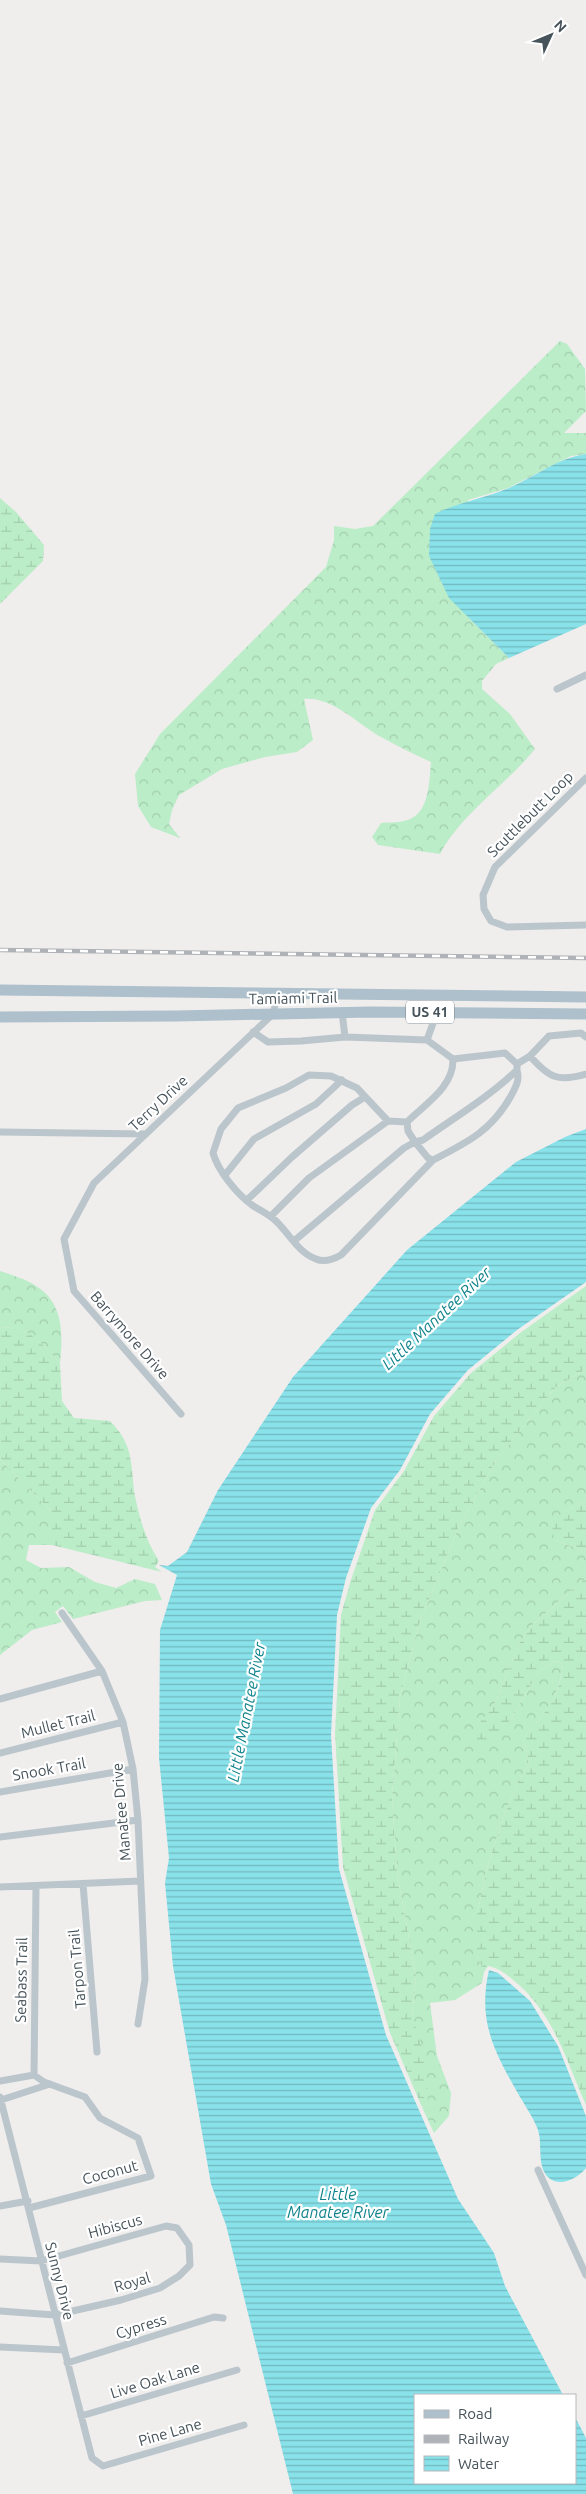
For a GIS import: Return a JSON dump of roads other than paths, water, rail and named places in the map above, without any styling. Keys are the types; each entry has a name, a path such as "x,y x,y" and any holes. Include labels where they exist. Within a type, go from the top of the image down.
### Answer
{"main road":[{"name":"Tamiami Trail","path":"0,990 586,997"},
{"name":"Tamiami Trail","path":"0,1017 342,1012 586,1014"}],"street":[{"path":"557,689 586,675"},
{"name":"Scuttlebutt Loop","path":"586,778 495,867 483,895 484,909 491,921 507,927 586,925"},
{"path":"274,1013 276,993"},
{"path":"342,1012 345,1036"},
{"path":"427,1040 437,1012"},
{"name":"Terry Drive","path":"64,1239 94,1184 274,1013"},
{"path":"254,1032 268,1042 345,1036 427,1040 453,1059 505,1053 517,1067 519,1078 516,1087 489,1127 433,1160 341,1255 334,1260 319,1261 313,1258 303,1252 271,1216 246,1200 225,1175 215,1160 213,1153 221,1129 238,1108 281,1091 309,1075 325,1074 357,1088 388,1121"},
{"path":"294,1241 404,1148 423,1140 502,1084 550,1036 581,1033 586,1037"},
{"path":"530,1056 546,1074 567,1080 586,1074"},
{"path":"271,1216 309,1178 388,1121 407,1122 448,1082 454,1071 453,1059"},
{"path":"225,1175 254,1139 316,1104 342,1080"},
{"path":"246,1200 352,1105 365,1097"},
{"path":"407,1122 408,1131 415,1142 428,1158 433,1160"},
{"path":"0,1132 145,1134"},
{"name":"Barrymore Drive","path":"64,1239 74,1291 180,1414"},
{"name":"Manatee Drive","path":"62,1613 102,1670 123,1722 133,1769 138,1820 145,1979 138,2024"},
{"path":"0,1699 102,1670"},
{"name":"Mullet Trail","path":"0,1753 123,1722"},
{"name":"Snook Trail","path":"0,1792 133,1769"},
{"path":"0,1837 138,1820"},
{"path":"0,1887 140,1881"},
{"name":"Tarpon Trail","path":"83,1884 97,2052"},
{"name":"Seabass Trail","path":"34,2076 36,1886"},
{"path":"0,2081 34,2076 50,2084"},
{"path":"0,2098 50,2084"},
{"name":"Coconut","path":"28,2205 151,2176 138,2138 100,2118 85,2097 50,2084"},
{"name":"Sunny Drive","path":"0,2098 92,2458 103,2466"},
{"path":"538,2170 586,2274"},
{"path":"0,2206 28,2205"},
{"name":"Hibiscus","path":"0,2259 41,2261 166,2226 178,2228 190,2245"},
{"name":"Royal","path":"55,2315 122,2300 160,2288 179,2276 190,2266 190,2245"},
{"path":"0,2311 55,2315"},
{"name":"Cypress","path":"67,2363 214,2317 223,2318"},
{"path":"0,2347 64,2350"},
{"name":"Live Oak Lane","path":"81,2416 236,2370"},
{"name":"Pine Lane","path":"103,2466 244,2425"}],"water":[{"path":"586,454 586,624 509,658 449,598 429,556 430,529 435,514 453,506 509,488 565,459"},
{"name":"Little Manatee River","path":"586,1129 586,1282 517,1330 468,1370 430,1414 400,1470 371,1508 346,1578 337,1615 331,1735 339,1869 386,2035 458,2199 494,2253 505,2286 562,2394 414,2394 414,2484 576,2484 576,2419 586,2438 586,2494 293,2494 226,2225 211,2184 173,1966 165,1883 169,1858 159,1758 160,1630 177,1575 159,1565 168,1566 187,1552 218,1490 293,1377 407,1250 516,1162 565,1137"},
{"path":"489,1970 498,1973 530,2001 558,2046 586,2116 586,2168 579,2175 564,2182 554,2181 549,2178 542,2168 538,2130 496,2051 487,2021 485,2006"}],"railway":[{"path":"0,950 586,958"}]}
